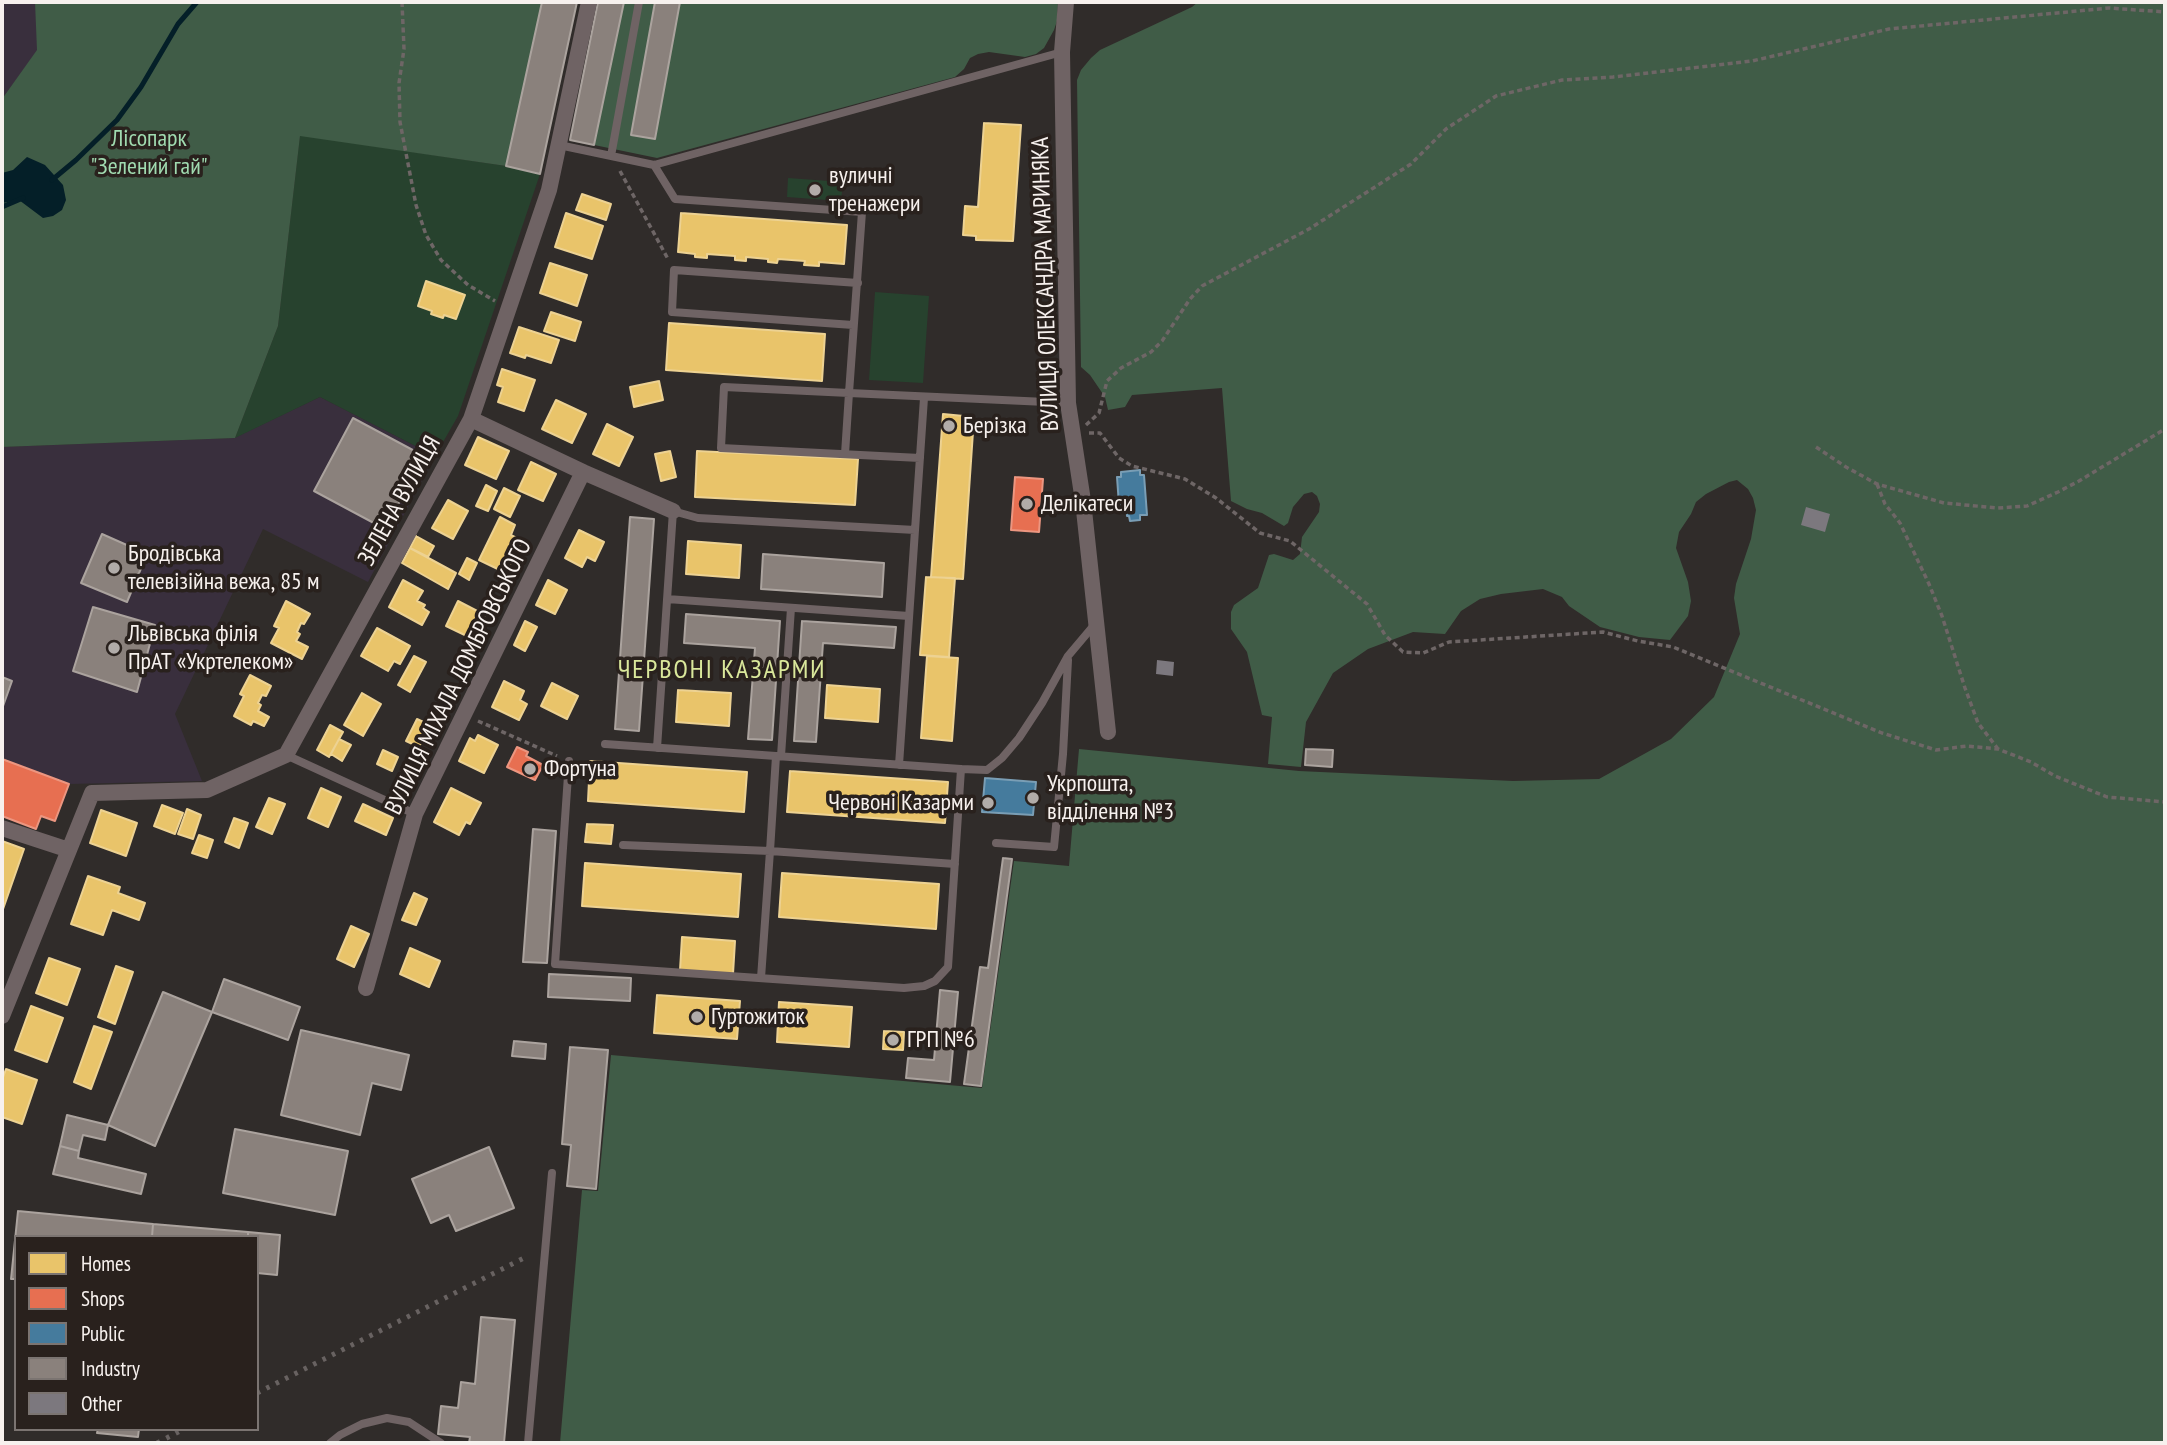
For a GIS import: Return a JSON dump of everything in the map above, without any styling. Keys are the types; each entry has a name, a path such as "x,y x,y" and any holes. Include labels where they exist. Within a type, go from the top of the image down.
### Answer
{"street":[{"name":"ЗЕЛЕНА ВУЛИЦЯ","path":"286,755 471,419 549,190 589,2"},
{"name":"ВУЛИЦЯ ОЛЕКСАНДРА МАРИНЯКА","path":"1066,2 1062,52 1068,403 1083,501 1108,732"},
{"path":"471,419 673,511"},
{"name":"ВУЛИЦЯ МІХАЛА ДОМБРОВСЬКОГО","path":"366,988 415,814 583,472"},
{"path":"2,1016 92,793 207,790 286,755"},
{"path":"2,828 69,850"}],"lane":[{"path":"611,156 639,2"},
{"path":"559,145 654,165 1062,52"},
{"path":"654,165 675,199 862,212 845,454"},
{"path":"853,325 672,312 674,270 858,284"},
{"path":"920,458 721,448 724,387 1068,403"},
{"path":"899,765 924,398"},
{"path":"657,748 673,511 698,518 915,530"},
{"path":"667,599 909,616"},
{"path":"761,978 791,608"},
{"path":"605,744 987,770 1002,758 1019,738 1068,656 1095,624"},
{"path":"996,843 1054,847 1068,656"},
{"path":"286,755 415,814"},
{"path":"569,761 555,964 904,988 924,986 935,981 948,967 961,769"},
{"path":"623,845 770,851 955,864"},
{"path":"528,1443 552,1173"},
{"path":"330,1443 362,1424 387,1418 408,1422 441,1443"}],"path":[{"path":"402,2 404,49 399,83 400,122 416,205 441,260 468,285 509,310"},
{"path":"1073,434 1100,413 1107,381 1121,368 1152,352 1202,286 1309,229 1411,164 1446,129 1496,96 1562,80 1752,61 1889,29 2109,8 2165,12"},
{"path":"611,156 674,270"},
{"path":"1816,447 1877,484 1944,503 1998,508 2027,506 2079,481 2165,429"},
{"path":"1073,434 1100,433 1119,458 1132,466 1185,479 1216,498 1260,533 1290,541 1367,604 1385,635 1404,652 1423,653 1449,642 1603,632 1673,647 1882,733 1936,750 1967,746 1998,749 2031,761 2055,776 2108,797 2165,802"},
{"path":"1877,484 1885,504 1900,523 1929,584 1978,723 1998,749"},
{"path":"463,715 569,761"}],"shaded area":[{"path":"2,2 36,2 38,50 2,99"},
{"path":"320,397 435,456 368,582 263,529 175,714 202,781 69,784 2,759 2,447 234,438"}],"green space":[{"name":"Лісопарк \"Зелений гай\"","path":"35,2 542,2 506,166 300,136 278,326 235,438 2,447 2,99 37,50"},
{"path":"598,2 1058,2 1054,30 1044,48 1036,54 1025,57 989,52 978,54 970,58 964,69 955,77 657,158 570,140"},
{"path":"1198,2 2165,2 2165,1443 560,1443 582,1190 598,1191 611,1055 982,1088 1014,861 1069,866 1079,749 1299,771 1513,781 1599,779 1671,739 1714,697 1740,634 1734,598 1751,539 1756,510 1748,489 1737,480 1706,494 1696,502 1679,532 1676,548 1688,582 1691,601 1688,616 1670,640 1639,637 1600,627 1569,606 1562,597 1543,589 1480,599 1461,611 1445,634 1413,632 1368,649 1333,673 1306,722 1301,767 1268,764 1272,717 1262,715 1247,652 1231,629 1231,612 1234,605 1258,588 1269,555 1293,560 1300,554 1302,537 1319,512 1317,496 1312,492 1304,494 1293,507 1288,523 1284,526 1262,513 1231,501 1222,388 1132,395 1125,407 1108,410 1105,397 1081,367 1077,80 1081,70 1100,50"},
{"path":"300,135 506,166 540,174 458,416 435,456 320,397 235,438 278,326"},
{"name":"вуличні тренажери","path":"788,178 843,182 841,201 787,197"},
{"path":"875,292 929,296 923,383 869,380"}],"water":[{"path":"27,157 45,165 63,185 66,200 62,210 53,216 43,218 19,200 2,203 2,173 13,170"}],"building: Homes":[{"path":"984,123 1021,125 1013,241 976,240 976,236 963,235 965,206 978,207"},
{"path":"582,194 611,204 606,220 576,210"},
{"path":"566,213 603,226 592,259 555,247"},
{"path":"681,213 847,225 844,264 819,262 819,266 804,265 805,261 778,259 777,263 768,262 768,259 746,257 746,261 735,260 735,256 707,254 707,258 678,252"},
{"path":"550,263 587,275 577,306 540,293"},
{"path":"426,281 465,295 456,319 431,314 432,311 418,306"},
{"path":"551,312 581,322 575,341 544,331"},
{"path":"669,323 825,334 822,381 666,370"},
{"path":"519,327 559,340 551,363 510,353"},
{"path":"502,369 535,380 524,411 498,402 503,387 497,385"},
{"path":"659,381 663,400 634,407 630,387"},
{"path":"556,400 586,414 572,443 542,429"},
{"path":"943,414 974,417 963,579 931,577"},
{"path":"607,424 633,437 619,466 593,454"},
{"path":"478,437 509,451 496,479 465,465"},
{"path":"670,451 676,477 661,481 655,454"},
{"path":"697,451 858,459 855,505 695,497"},
{"path":"531,462 556,474 543,501 518,490"},
{"path":"486,485 497,491 488,511 476,506"},
{"path":"504,488 520,496 510,517 494,509"},
{"path":"448,500 468,511 453,539 432,528"},
{"path":"500,517 515,525 511,535 522,541 506,573 479,560"},
{"path":"579,530 604,542 595,561 587,557 582,567 565,558"},
{"path":"416,536 434,546 428,557 410,548"},
{"path":"688,541 741,545 739,578 686,574"},
{"path":"410,548 456,573 448,589 402,563"},
{"path":"467,558 477,563 469,580 459,574"},
{"path":"926,577 955,578 949,657 920,655"},
{"path":"403,580 423,591 417,601 425,605 423,608 429,612 422,625 389,607"},
{"path":"548,580 567,590 555,614 536,605"},
{"path":"286,601 310,614 297,632 300,634 296,641 308,647 302,659 271,643 279,628 274,626"},
{"path":"458,601 485,615 473,639 446,626"},
{"path":"525,621 537,627 525,651 514,645"},
{"path":"377,628 410,646 400,664 394,661 388,671 361,656"},
{"path":"414,656 426,662 410,692 398,685"},
{"path":"927,656 958,658 952,741 921,738"},
{"path":"250,675 271,686 266,696 262,695 258,703 261,705 258,711 269,717 264,726 253,721 251,725 234,716 244,696 240,694"},
{"path":"504,681 524,691 520,700 527,704 519,720 492,707"},
{"path":"552,683 578,696 567,719 541,706"},
{"path":"827,685 880,689 878,722 825,718"},
{"path":"678,690 731,693 729,726 676,722"},
{"path":"362,693 381,704 363,736 344,725"},
{"path":"417,719 430,725 419,747 406,741"},
{"path":"330,725 343,732 329,757 317,750"},
{"path":"478,735 498,745 484,773 459,761 470,738 475,741"},
{"path":"339,739 351,745 342,761 331,754"},
{"path":"383,750 398,757 392,771 377,764"},
{"path":"590,761 747,772 744,812 588,801"},
{"path":"790,771 948,782 945,823 787,812"},
{"path":"321,788 341,797 328,827 308,818"},
{"path":"451,788 481,803 470,824 466,822 459,835 434,822"},
{"path":"269,798 285,804 272,834 256,827"},
{"path":"363,804 393,818 386,835 355,821"},
{"path":"162,805 183,813 175,834 154,826"},
{"path":"187,809 201,815 193,839 178,834"},
{"path":"101,810 137,823 126,856 90,843"},
{"path":"234,818 248,823 239,848 225,842"},
{"path":"587,824 613,825 611,844 585,842"},
{"path":"199,835 213,840 207,858 192,853"},
{"path":"2,841 24,849 2,912"},
{"path":"585,863 741,874 738,917 582,906"},
{"path":"782,873 939,884 936,929 779,917"},
{"path":"88,876 120,887 118,893 145,903 139,920 112,910 103,935 71,924"},
{"path":"414,893 427,899 416,925 402,920"},
{"path":"351,926 369,934 354,967 337,959"},
{"path":"682,937 735,941 733,974 680,970"},
{"path":"410,948 440,961 429,987 400,974"},
{"path":"49,958 80,969 67,1005 36,993"},
{"path":"116,966 133,972 115,1024 98,1017"},
{"name":"Гуртожиток","path":"657,995 740,1001 737,1039 654,1033"},
{"name":"Гуртожиток","path":"779,1002 852,1007 849,1047 777,1042"},
{"path":"31,1006 63,1018 47,1062 15,1050"},
{"path":"94,1026 112,1032 91,1089 74,1082"},
{"name":"ГРП №6","path":"884,1031 904,1032 903,1050 883,1049"},
{"path":"6,1069 37,1080 22,1124 2,1117 2,1080"}],"building: Shops":[{"name":"Делікатеси","path":"1015,477 1043,479 1039,532 1011,530"},
{"path":"517,747 528,752 526,756 543,765 535,780 507,767"},
{"path":"2,759 69,784 55,821 41,816 36,829 2,816"}],"building: Public":[{"path":"1140,470 1140,475 1144,475 1147,515 1140,515 1140,520 1130,521 1126,504 1119,505 1117,477 1121,477 1121,472"},
{"path":"985,778 1036,782 1033,815 982,812"}],"building: Industry":[{"path":"542,2 577,2 540,174 506,166"},
{"path":"598,2 624,2 594,145 570,140"},
{"path":"655,2 680,2 655,139 631,135"},
{"path":"353,418 424,456 385,529 314,491"},
{"path":"630,517 654,519 639,731 615,729"},
{"name":"Бродівська телевізійна вежа, 85 м","path":"102,534 147,554 127,602 81,583"},
{"path":"763,554 884,563 882,597 761,589"},
{"name":"Львівська філія ПрАТ «Укртелеком»","path":"93,607 155,625 137,692 73,671"},
{"path":"686,614 780,621 772,740 748,739 755,648 684,643"},
{"path":"802,621 896,627 894,648 823,643 816,742 794,741"},
{"path":"2,677 12,681 2,709"},
{"path":"1306,749 1333,750 1332,767 1305,765"},
{"path":"533,829 556,831 547,963 523,962"},
{"path":"1003,858 1012,859 981,1086 964,1084 980,967 988,968"},
{"path":"549,974 631,978 630,1001 548,997"},
{"path":"224,979 300,1007 288,1040 212,1012"},
{"path":"940,990 958,992 950,1082 906,1078 908,1058 934,1060"},
{"path":"163,992 212,1012 155,1146 108,1125"},
{"path":"301,1030 409,1055 401,1090 372,1083 360,1135 281,1115"},
{"path":"514,1041 546,1044 545,1059 512,1056"},
{"path":"570,1047 608,1050 596,1189 567,1186 571,1145 562,1144"},
{"path":"67,1115 108,1125 105,1140 83,1135 79,1151 60,1146"},
{"path":"235,1129 348,1151 335,1215 223,1193"},
{"path":"60,1146 79,1151 78,1158 146,1174 141,1194 53,1174"},
{"path":"489,1147 514,1208 456,1231 449,1215 431,1223 412,1179"},
{"path":"18,1211 153,1224 152,1235 16,1235"},
{"path":"153,1224 248,1232 248,1235 152,1235"},
{"path":"248,1232 280,1235 277,1275 259,1273 259,1235 248,1235"},
{"path":"14,1250 14,1279 11,1279"},
{"path":"481,1317 515,1320 504,1443 469,1443 470,1437 438,1434 441,1406 458,1408 461,1382 475,1384"},
{"path":"98,1431 139,1431 138,1437"}],"building: Other":[{"path":"1806,507 1830,514 1825,532 1801,525"},
{"path":"1157,660 1174,662 1173,676 1156,674"}],"waterway":[{"path":"52,180 117,120 141,87 178,24 197,2"},
{"path":"2,207 23,198"}],"railway":[{"path":"259,1392 524,1258"},
{"path":"157,1443 180,1431"}],"place":[{"name":"вуличні тренажери","path":"815,190"},
{"name":"Берізка","path":"949,426"},
{"name":"Делікатеси","path":"1027,504"},
{"name":"Бродівська телевізійна вежа, 85 м","path":"114,568"},
{"name":"Львівська філія ПрАТ «Укртелеком»","path":"114,648"},
{"name":"Фортуна","path":"530,769"},
{"name":"Укрпошта, відділення №3","path":"1033,798"},
{"name":"Червоні Казарми","path":"988,803"},
{"name":"Гуртожиток","path":"697,1017"},
{"name":"ГРП №6","path":"893,1040"}],"district":[{"name":"ЧЕРВОНІ КАЗАРМИ","path":"722,671"}]}
